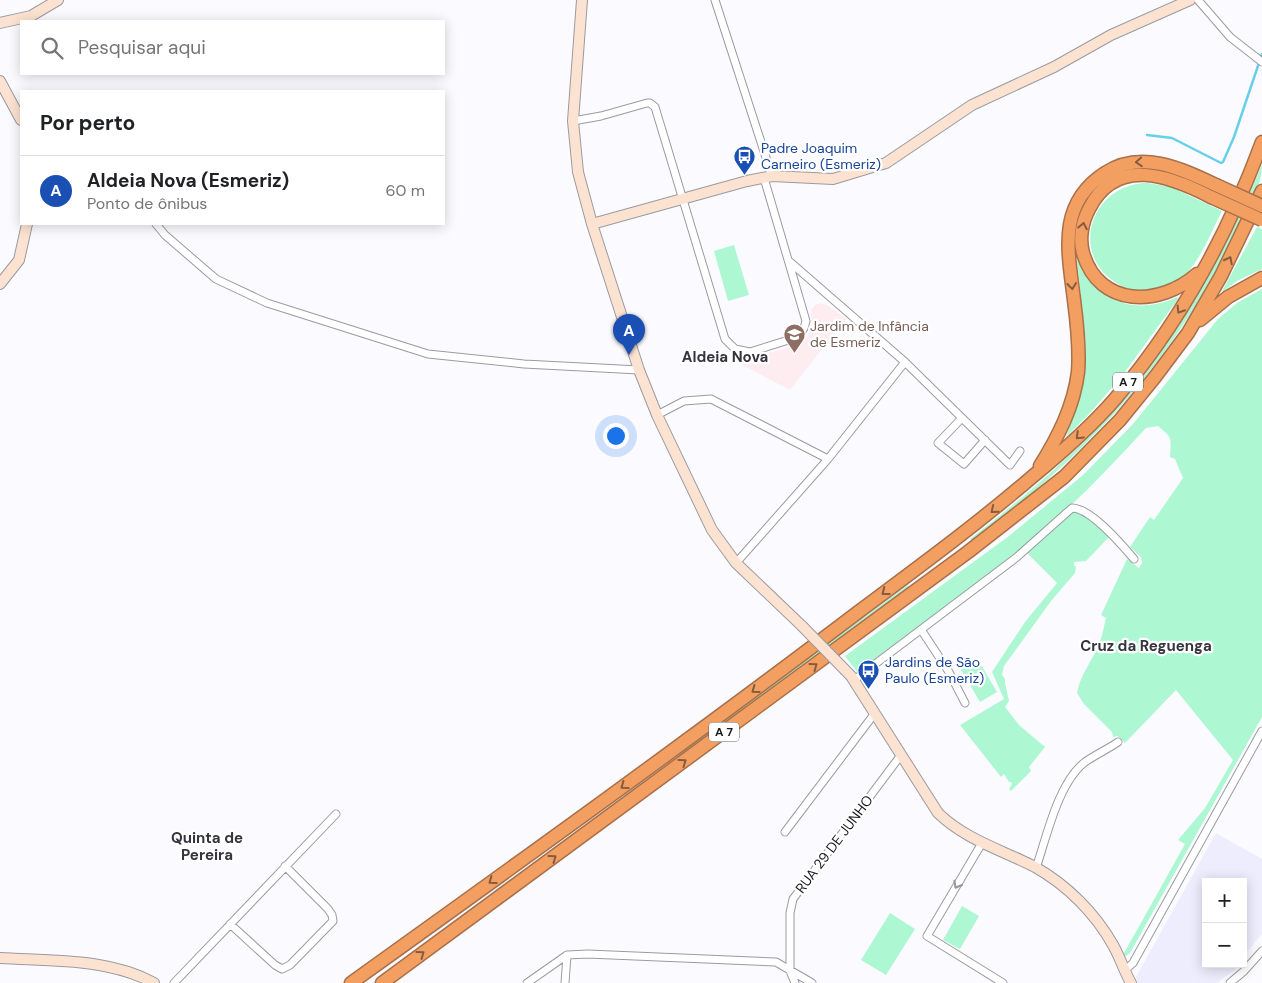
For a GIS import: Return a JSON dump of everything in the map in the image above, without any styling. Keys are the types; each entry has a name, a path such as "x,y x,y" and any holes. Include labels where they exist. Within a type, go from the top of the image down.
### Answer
{"highway":[{"name":"A 7","path":"351,983 761,686 956,540 1031,479 1090,425 1133,376 1170,325 1204,268 1237,202 1262,142"},
{"path":"1031,479 1061,429 1069,410 1077,381 1078,334 1068,242 1071,218 1081,196 1095,180 1108,171 1125,164 1155,162 1172,166 1262,220"},
{"path":"1204,268 1186,284 1169,292 1151,297 1127,296 1107,287 1095,275 1083,253 1082,233 1087,213 1097,197 1109,185 1130,176 1142,174 1163,177 1262,206"},
{"name":"A 7","path":"382,983 912,593 1043,494 1090,452 1156,377 1188,332 1221,276 1262,191"},
{"path":"1188,332 1228,297 1262,278"}],"street":[{"path":"582,0 573,122 578,172 592,224 639,370 657,415 712,530 736,563 802,626 852,678 938,814 951,826 964,834 1036,868 1064,886 1098,920 1114,946 1130,983"},
{"path":"573,122 647,103 653,104 725,339 735,349 750,352 798,336 804,328 806,321 768,177 715,0"},
{"path":"592,224 747,181 768,177 833,179 886,163 972,105 1054,67 1111,35 1190,0"},
{"path":"1198,0 1230,37 1262,62"},
{"path":"0,23 31,16 55,1"},
{"path":"0,81 20,118"},
{"path":"0,284 19,260 27,225"},
{"path":"157,225 165,235 216,279 266,303 428,354 524,364 639,370"},
{"path":"790,262 905,362 1010,465 1020,451"},
{"path":"736,563 828,459 905,362"},
{"path":"657,415 684,401 711,399 828,459"},
{"path":"962,418 938,443 964,464 985,440"},
{"path":"852,678 922,631 1017,557 1072,508 1080,510 1102,525 1134,559"},
{"path":"922,631 949,672 965,703"},
{"path":"785,832 875,713"},
{"path":"1124,971 1134,962 1262,731"},
{"path":"1036,868 1057,806 1075,772 1086,762 1118,742"},
{"name":"RUA 29 DE JUNHO","path":"790,971 790,913 793,899 901,754"},
{"path":"174,983 336,814"},
{"path":"982,843 927,936 1003,983"},
{"path":"230,924 275,965 282,969 290,965 333,921 328,909 285,866"},
{"path":"1230,983 1244,972 1262,951"},
{"path":"527,983 567,955 588,954 776,962 812,983"},
{"path":"565,983 567,955"},
{"path":"0,958 89,964 119,970 154,983"},
{"path":"790,971 795,983"}],"shaded area":[{"name":"Jardim de Infância de Esmeriz","path":"821,303 827,305 846,319 790,390 742,365 744,360 794,346 804,341 812,329 811,310 815,305"},
{"path":"1216,833 1262,859 1262,934 1247,951 1247,878 1202,878 1202,968 1236,969 1217,983 1138,983 1136,977"}],"green space":[{"path":"1262,164 1260,182 1253,199 1222,261 1187,318 1148,373 1127,399 1068,461 1028,497 972,542 970,539 1074,451 1110,413 1137,380 1174,329 1207,276 1236,222"},
{"path":"1148,183 1171,187 1222,211 1202,252 1183,277 1160,288 1140,291 1120,285 1104,273 1094,257 1090,240 1092,224 1100,208 1112,195 1128,186"},
{"path":"1257,227 1262,229 1262,269 1237,281 1221,293"},
{"path":"1075,242 1097,282 1104,292 1112,298 1120,302 1139,305 1159,303 1177,297 1178,299 1125,372 1092,411 1066,437 1080,396 1086,357"},
{"path":"734,245 749,295 728,301 714,251"},
{"path":"1262,289 1262,717 1130,953 1126,956 1123,955 1185,844 1178,840 1205,808 1233,760 1176,690 1125,743 1118,736 1113,737 1112,732 1084,704 1077,693 1081,679 1102,635 1106,618 1101,615 1127,559 1139,568 1142,563 1141,557 1130,547 1150,517 1154,520 1183,478 1175,459 1170,457 1171,442 1169,436 1158,426 1146,428 1065,511 1036,537 858,673 845,656 1009,536 1083,475 1133,424 1218,319 1237,303"},
{"path":"1075,511 1095,523 1109,537 1086,561 1074,562 1076,567 1075,573 1051,601 1004,666 1002,675 1005,679 1009,701 1005,707 1019,725 1045,747 1029,767 1031,771 1011,791 1009,789 1012,784 1011,782 1009,782 1004,774 1001,777 960,725 1004,699 992,672 1025,622 1057,583 1027,553"},
{"path":"908,585 910,588 681,757 679,753"},
{"path":"977,658 997,692 980,702 960,668"},
{"path":"962,906 979,916 960,949 943,940"},
{"path":"890,913 915,929 886,975 861,960"}],"waterway":[{"path":"1147,135 1172,138 1221,163 1223,162 1234,137 1262,54"}],"place":[{"name":"Padre Joaquim Carneiro (Esmeriz)","path":"745,175"},
{"name":"Jardim de Infância de Esmeriz","path":"794,353"},
{"name":"Aldeia Nova (Esmeriz)","path":"629,355"},
{"name":"Jardins de São Paulo (Esmeriz)","path":"869,689"}],"district":[{"name":"Aldeia Nova","path":"725,357"},
{"name":"Cruz da Reguenga","path":"1146,646"},
{"name":"Quinta de Pereira","path":"207,846"}]}
